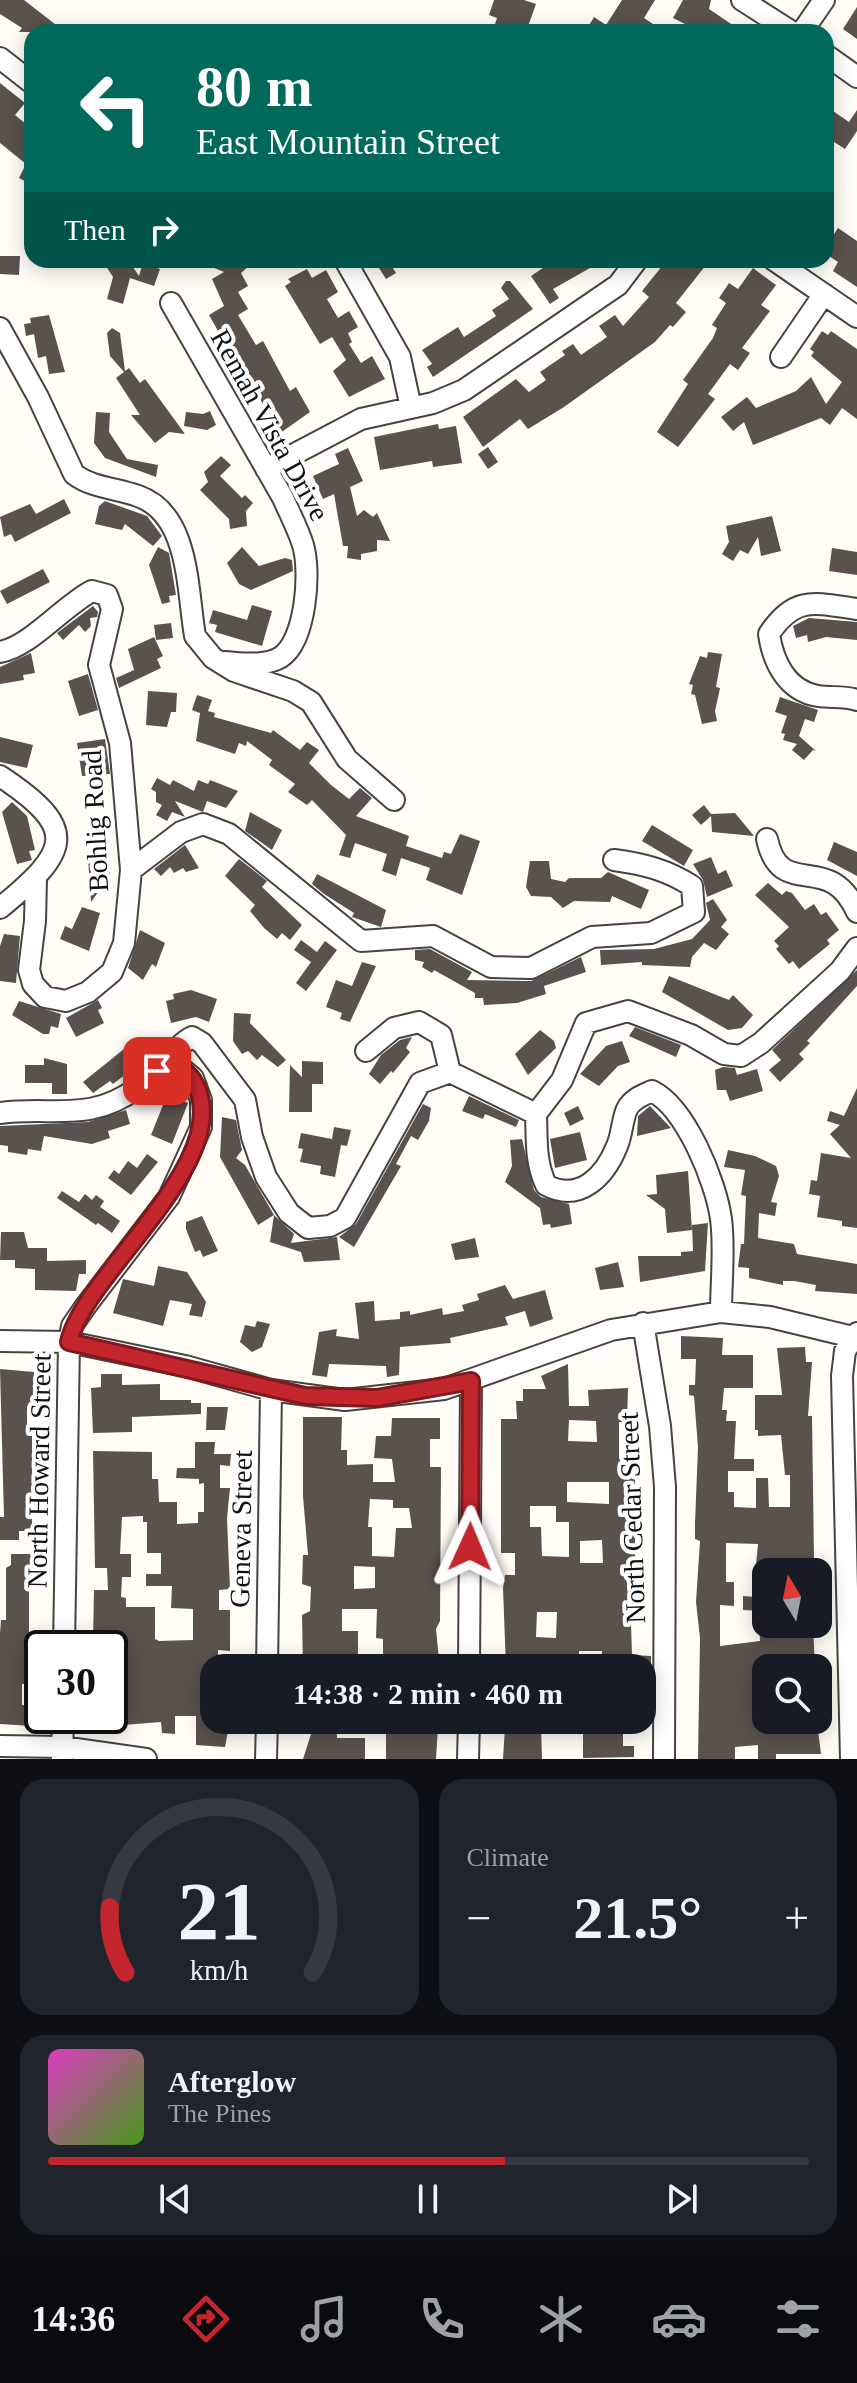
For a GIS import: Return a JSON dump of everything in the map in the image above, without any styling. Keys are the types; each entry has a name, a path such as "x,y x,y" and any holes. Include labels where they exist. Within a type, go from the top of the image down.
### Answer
{"street":[{"path":"742,0 780,24"},
{"path":"808,24 824,0"},
{"path":"0,58 24,77"},
{"path":"834,61 857,77"},
{"path":"350,268 400,357 411,408"},
{"path":"266,469 361,419 411,408 464,390 618,285 631,268"},
{"path":"786,268 857,317"},
{"path":"781,357 824,294"},
{"name":"Remah Vista Drive","path":"171,303 266,469 304,546 307,581 293,646 279,658 264,663 225,662"},
{"path":"0,328 38,397 74,474 84,482 155,503 166,516 181,551 195,636 213,658 225,662 234,671 293,691 311,702 347,759 394,800"},
{"name":"Bohlig Road","path":"0,652 14,650 69,603 92,591 107,595 112,609 99,665 120,743 131,870 124,943 112,972 88,992 66,1001 45,997 33,984 29,970 36,879"},
{"path":"857,609 825,604 796,606 782,614 769,634 772,651 782,674 802,691 857,700"},
{"path":"0,776 52,817 57,836 53,853 36,879 0,908"},
{"path":"131,870 147,854 181,832 203,824 229,834 361,941 433,936 491,967 531,968 592,937 651,933 694,912 692,886 675,875 647,864 614,860"},
{"path":"767,839 775,862 784,871 834,879 847,891 857,912"},
{"path":"721,1312 720,1211 696,1147 665,1098 652,1091 638,1097 627,1109 618,1145 598,1178 584,1189 569,1192 546,1185 541,1175 536,1160 536,1114 562,1080 586,1023 599,1016 628,1011 691,1035 724,1054 741,1056 761,1043 840,971 857,948"},
{"path":"366,1051 394,1028 419,1022 441,1035 450,1072"},
{"path":"0,1113 27,1109 47,1114 85,1112 123,1098 192,1037 202,1043 245,1100 252,1137 266,1177 289,1213 308,1228 330,1226 345,1218 420,1083 450,1072 536,1114"},
{"name":"North Howard Street","path":"64,1630 69,1342 72,1326 85,1307 169,1197 201,1127 201,1100 193,1078 170,1059"},
{"path":"0,1341 69,1342 185,1366 271,1390 345,1400 413,1394 471,1381 575,1341 643,1323 721,1312 770,1317 856,1336 845,1351 842,1376 852,1669 851,1759"},
{"name":"North Cedar Street","path":"643,1323 660,1426 665,1487 664,1759"},
{"path":"469,1654 471,1381"},
{"name":"Geneva Street","path":"267,1654 271,1390"},
{"path":"266,1759 267,1734"},
{"path":"468,1759 469,1734"},
{"path":"0,1746 146,1759"}],"building":[{"path":"0,0 24,0 55,24 24,24 24,32 19,32 22,28 0,14"},
{"path":"494,0 524,0 536,4 529,24 495,24 497,18 489,15"},
{"path":"622,0 655,0 644,18 653,24 607,24"},
{"path":"683,0 711,0 709,9 731,24 685,24 673,18"},
{"path":"857,7 857,39 843,29"},
{"path":"594,17 604,24 590,24"},
{"path":"0,83 24,102 15,115 24,122 24,162 0,143"},
{"path":"857,110 857,131 845,149 834,142 834,112 849,122"},
{"path":"838,228 857,241 857,287 833,271 838,262 834,259 834,234"},
{"path":"0,256 20,256 19,275 0,274"},
{"path":"107,268 134,268 139,276 141,268 160,269 154,286 130,278 123,304 107,299 113,277"},
{"path":"214,268 247,268 241,273 248,286 238,292 248,309 238,315 256,345 263,341 290,391 296,387 310,412 276,436 269,424 273,421 257,394 250,398 242,384 247,382 242,374 245,372 233,352 225,357 216,342 222,338 209,315 224,306 212,279 224,272"},
{"path":"379,268 393,268 396,273 386,279"},
{"path":"543,268 590,268 553,289 559,298 550,304 531,276"},
{"path":"661,268 704,268 676,303 686,312 655,342 528,429 520,419 483,447 463,417 516,379 529,392 546,380 540,372 565,355 562,351 573,344 581,355 607,337 599,326 615,315 623,326 649,297 642,291"},
{"path":"753,268 776,285 761,305 770,311 742,348 750,353 738,370 730,364 708,394 715,399 678,447 657,432 688,384 683,380 713,338 717,328 712,325 726,303 719,298 729,283 738,289"},
{"path":"307,269 312,278 326,270 338,292 327,299 338,318 349,311 358,327 348,333 352,342 349,344 361,363 372,356 385,379 349,397 333,371 346,360 332,337 320,344 285,286 291,282 288,279"},
{"path":"506,281 510,281 533,309 433,377 427,367 432,364 422,350 458,327 464,337 496,316 492,310 509,299 501,288"},
{"path":"49,315 65,372 49,374 46,356 38,358 34,334 26,336 24,324 31,323 30,318"},
{"path":"112,328 120,333 125,371 129,368 140,383 145,379 185,434 169,432 155,443 131,415 140,415 116,378 124,372 110,356 107,333"},
{"path":"822,331 828,335 831,331 857,349 857,419 842,408 830,425 821,418 753,445 744,422 733,431 721,417 747,397 756,408 796,391 811,377 826,404 842,382 811,356 814,352 810,349"},
{"path":"210,411 216,425 207,430 184,426 186,412 203,414"},
{"path":"96,412 110,413 109,432 127,459 158,465 156,477 105,458 94,443"},
{"path":"438,424 439,429 456,426 462,463 433,467 432,461 380,470 374,437"},
{"path":"488,447 498,462 488,469 478,454"},
{"path":"348,448 363,481 350,487 357,516 364,510 373,517 377,513 390,541 377,540 377,551 361,554 361,560 347,558 348,546 343,546 334,494 323,499 313,476 339,464 335,454"},
{"path":"221,456 231,465 220,476 242,498 245,495 253,503 246,511 247,526 230,529 229,519 200,490 208,482 204,472"},
{"path":"64,499 71,513 15,542 11,534 4,537 0,517 30,504 36,514"},
{"path":"105,501 147,516 162,536 153,546 125,524 122,530 95,524 99,506"},
{"path":"772,516 781,551 761,556 758,537 748,554 740,550 733,561 722,554 729,542 726,526"},
{"path":"158,547 169,553 176,595 169,596 170,602 162,604 149,565"},
{"path":"242,547 259,566 285,558 292,560 293,571 251,590 239,584 227,563"},
{"path":"832,548 857,552 857,575 829,571"},
{"path":"43,569 50,582 7,604 0,591"},
{"path":"252,605 272,611 262,646 215,632 217,625 209,623 213,610 247,620"},
{"path":"93,606 98,612 97,617 90,618 91,626 85,632 79,625 63,640 57,633"},
{"path":"809,618 857,622 857,640 826,637 808,642 807,635 796,638 793,626"},
{"path":"171,623 173,638 156,640 154,625"},
{"path":"154,637 163,656 157,659 161,668 119,688 116,678 134,670 128,649"},
{"path":"708,652 722,654 716,687 720,688 715,711 717,721 702,724 695,695 691,694 693,685 689,684 700,656 707,658"},
{"path":"31,653 35,673 23,675 24,680 0,684 0,667"},
{"path":"88,674 98,710 79,716 68,681"},
{"path":"148,691 177,693 176,712 171,712 167,727 146,725"},
{"path":"197,695 212,700 208,711 215,713 214,717 271,733 273,730 300,750 307,742 319,750 309,763 331,785 349,799 360,788 372,798 356,816 409,836 406,846 442,858 444,852 451,854 460,834 480,841 462,895 426,880 430,868 401,858 396,876 382,871 387,854 355,843 350,858 339,855 346,835 312,800 307,805 288,792 295,784 269,765 272,760 247,741 246,746 239,743 235,754 196,741 200,713 192,710"},
{"path":"780,697 818,710 814,722 805,719 799,736 816,751 813,750 804,760 792,750 797,744 783,740 785,734 781,733 787,716 775,712"},
{"path":"0,737 33,745 27,768 0,762"},
{"path":"105,739 110,774 82,776 77,743"},
{"path":"157,778 170,785 173,780 194,791 198,780 208,784 210,780 238,791 226,808 207,801 203,812 175,801 185,817 172,812 167,821 156,815 162,805 156,802 156,792 151,789"},
{"path":"12,802 27,816 35,850 29,851 32,860 17,864 2,812"},
{"path":"704,805 711,814 735,813 754,836 712,832 711,816 701,825 692,815"},
{"path":"250,812 282,830 272,850 245,831"},
{"path":"652,825 693,850 684,866 642,841"},
{"path":"95,828 107,829 105,871 109,870 111,883 104,884 91,902 88,858"},
{"path":"834,842 857,852 857,876 827,860"},
{"path":"185,845 199,868 186,872 183,868 174,873 170,867 161,876 154,869"},
{"path":"711,857 718,874 726,870 733,886 707,897 703,880 693,864"},
{"path":"239,859 267,881 262,887 302,925 290,940 282,933 277,939 264,928 250,911 255,905 225,876"},
{"path":"530,861 549,861 551,879 565,882 569,878 601,878 608,872 649,890 641,909 612,896 610,902 574,901 563,908 551,897 531,896 526,887"},
{"path":"317,874 386,910 381,927 352,917 354,913 324,894 312,884"},
{"path":"768,883 782,895 786,891 792,893 805,910 814,904 821,915 826,912 839,930 827,940 830,944 799,969 793,961 789,964 776,949 779,946 774,941 789,927 755,895"},
{"path":"713,899 727,920 721,927 729,934 716,950 704,943 692,957 690,967 642,965 642,962 601,965 600,950 654,949 692,939 710,920 706,903"},
{"path":"82,907 100,913 89,951 60,939 65,926 72,929"},
{"path":"140,930 165,943 156,967 152,964 143,980 128,968"},
{"path":"4,934 20,936 16,983 0,981 0,946"},
{"path":"301,940 317,952 325,941 337,950 306,991 296,983 311,962 294,950"},
{"path":"430,949 472,972 467,980 531,981 581,957 586,972 544,986 546,994 517,1003 484,1005 483,998 475,998 475,993 434,970 432,973 422,967 424,962 415,960 415,950"},
{"path":"362,962 376,966 350,1022 340,1019 342,1013 326,1007 336,980 352,986"},
{"path":"857,970 857,986 807,1041 810,1043 799,1054 804,1059 780,1082 769,1070 781,1060 772,1050"},
{"path":"669,976 729,1000 733,995 753,1015 742,1028 728,1030 662,992"},
{"path":"191,990 217,999 209,1022 196,1017 171,1023 166,1001 174,999 173,994"},
{"path":"98,1000 102,1008 98,1010 104,1023 76,1037 66,1018"},
{"path":"19,1001 61,1014 58,1028 51,1026 49,1034 43,1034 12,1015"},
{"path":"234,1013 251,1014 250,1023 286,1060 278,1067 262,1055 257,1060 248,1051 242,1054 233,1041"},
{"path":"635,1027 681,1045 676,1057 629,1036"},
{"path":"540,1030 554,1041 556,1048 528,1075 515,1054"},
{"path":"412,1037 406,1048 410,1052 380,1084 369,1074 381,1055 400,1040"},
{"path":"622,1041 630,1062 618,1066 599,1086 580,1074 606,1046"},
{"path":"124,1049 138,1065 113,1084 110,1081 93,1093 83,1082"},
{"path":"44,1058 67,1064 67,1094 52,1094 52,1083 25,1083 25,1065 44,1065"},
{"path":"302,1061 323,1062 323,1084 312,1084 312,1112 289,1112 290,1065 302,1077"},
{"path":"735,1068 737,1075 757,1069 763,1091 730,1101 726,1090 717,1090 715,1070"},
{"path":"857,1088 857,1228 842,1226 842,1221 817,1217 820,1196 809,1194 811,1180 817,1181 821,1153 851,1158 830,1134 840,1125 827,1121 830,1111 844,1116"},
{"path":"167,1095 188,1103 172,1144 151,1135"},
{"path":"469,1096 519,1120 516,1127 485,1114 483,1119 462,1111"},
{"path":"423,1104 431,1108 429,1121 418,1140 411,1136 396,1164 401,1166 354,1247 339,1237 356,1224"},
{"path":"578,1106 584,1119 570,1126 564,1113"},
{"path":"650,1106 671,1128 637,1136 638,1116"},
{"path":"126,1110 130,1124 108,1131 110,1138 92,1144 44,1136 41,1151 28,1149 27,1155 8,1152 8,1146 0,1145 0,1126 88,1122"},
{"path":"222,1117 236,1120 242,1150 236,1158 245,1165 274,1215 258,1225 220,1157"},
{"path":"334,1127 351,1130 347,1146 341,1145 335,1177 320,1174 321,1166 300,1162 303,1149 298,1148 301,1133 332,1139"},
{"path":"580,1132 587,1160 555,1168 550,1139"},
{"path":"522,1139 534,1190 541,1197 569,1204 572,1224 551,1228 550,1224 543,1225 540,1208 505,1182 512,1166 510,1140"},
{"path":"728,1150 755,1156 776,1166 779,1176 771,1202 777,1203 775,1216 759,1213 758,1238 794,1244 797,1254 857,1264 857,1294 815,1291 816,1285 794,1281 783,1281 783,1285 749,1278 749,1268 738,1267 741,1244 744,1244 746,1196 741,1195 745,1170 724,1167"},
{"path":"147,1154 158,1162 131,1195 108,1178 114,1170 119,1174 128,1161 137,1168"},
{"path":"688,1171 692,1230 667,1233 665,1209 646,1195 657,1194 656,1175"},
{"path":"62,1191 79,1202 85,1194 92,1200 96,1195 104,1201 100,1207 120,1221 112,1233 57,1198"},
{"path":"274,1215 294,1234 291,1243 337,1237 340,1260 304,1262 301,1252 270,1242"},
{"path":"202,1216 218,1251 203,1257 200,1250 195,1252 186,1229 186,1222"},
{"path":"708,1223 705,1271 640,1282 638,1256 681,1256 681,1252 693,1251 692,1225"},
{"path":"1,1232 24,1232 28,1248 47,1248 47,1261 86,1260 86,1274 79,1274 76,1291 35,1290 35,1269 15,1268 15,1260 0,1260"},
{"path":"475,1238 479,1257 455,1260 451,1244"},
{"path":"618,1262 624,1287 600,1290 595,1268"},
{"path":"158,1266 187,1272 206,1302 202,1317 189,1315 192,1304 170,1300 163,1326 113,1313 123,1279 154,1286"},
{"path":"505,1285 513,1299 545,1290 553,1319 530,1327 525,1311 505,1317 508,1325 450,1338 451,1343 400,1347 399,1375 387,1377 386,1366 329,1364 327,1377 312,1375 319,1332 337,1329 336,1336 359,1339 355,1303 374,1301 375,1321 400,1319 400,1312 410,1311 410,1315 442,1308 443,1315 464,1311 462,1305 479,1300 477,1294"},
{"path":"257,1321 270,1324 262,1347 252,1352 240,1342 245,1325 255,1327"},
{"path":"681,1336 723,1338 722,1355 753,1355 753,1388 724,1388 722,1410 727,1410 726,1421 736,1421 734,1459 754,1459 754,1471 728,1471 728,1492 734,1492 734,1507 756,1508 756,1478 768,1478 769,1507 790,1507 790,1475 785,1475 781,1435 758,1436 758,1430 755,1430 755,1395 782,1395 777,1348 805,1347 806,1362 812,1362 808,1416 812,1416 814,1558 757,1558 758,1544 726,1543 726,1582 734,1582 734,1606 720,1605 720,1646 760,1641 760,1638 814,1638 814,1654 752,1654 752,1734 818,1734 821,1754 776,1754 776,1759 758,1759 758,1745 735,1747 735,1759 698,1759 700,1638 696,1602 700,1541 695,1539 695,1523 698,1447 694,1396 689,1395 689,1385 695,1385 696,1359 681,1359"},
{"path":"568,1364 569,1406 589,1406 588,1390 628,1388 627,1422 619,1422 619,1459 630,1459 630,1472 635,1472 635,1579 638,1587 636,1592 628,1592 627,1612 636,1612 636,1623 631,1625 632,1654 579,1651 579,1654 505,1654 503,1588 505,1575 515,1575 515,1553 501,1553 501,1419 517,1419 516,1401 523,1401 523,1389 546,1389 541,1376","holes":["569,1420 596,1421 597,1442 568,1441","567,1482 609,1482 609,1504 567,1502","530,1506 556,1506 556,1522 569,1522 569,1557 542,1556 541,1527 530,1527","602,1540 603,1563 580,1563 580,1541","537,1612 557,1612 556,1638 536,1637"]},
{"path":"0,1369 34,1372 33,1406 27,1406 27,1427 32,1427 32,1531 19,1531 19,1540 0,1540 0,1517 4,1517"},
{"path":"101,1374 122,1374 122,1385 160,1384 160,1400 201,1403 201,1414 132,1417 132,1432 93,1433 91,1388 101,1387"},
{"path":"207,1407 228,1407 225,1430 206,1430"},
{"path":"303,1417 342,1417 341,1450 347,1450 347,1465 373,1464 373,1482 395,1482 392,1459 374,1458 376,1436 391,1436 392,1418 440,1418 440,1439 430,1439 430,1467 441,1467 440,1621 436,1629 438,1654 383,1654 383,1639 376,1638 377,1609 342,1609 342,1631 358,1631 358,1654 303,1654 302,1615 310,1611 311,1587 302,1584 303,1555 308,1555 303,1496","holes":["370,1499 393,1500 393,1508 409,1508 412,1528 396,1528 394,1557 372,1556 372,1527 368,1527","354,1566 375,1567 375,1588 354,1589"]},
{"path":"195,1442 215,1442 214,1454 231,1454 230,1466 220,1465 220,1488 230,1488 227,1519 230,1589 219,1590 219,1610 230,1610 230,1651 200,1654 200,1734 227,1734 225,1747 196,1745 196,1716 175,1716 175,1734 162,1733 161,1722 128,1725 128,1630 93,1630 94,1590 108,1590 107,1568 95,1568 93,1451 152,1452 152,1479 158,1479 159,1502 177,1502 177,1524 198,1523 198,1512 204,1512 204,1483 199,1484 199,1479 176,1478 177,1468 195,1468","holes":["143,1516 143,1522 147,1522 147,1553 161,1553 161,1574 146,1574 146,1586 172,1586 171,1608 193,1609 193,1640 155,1639 155,1607 126,1607 126,1598 121,1597 122,1577 131,1577 131,1554 120,1554 122,1517"]},
{"path":"11,1554 34,1554 33,1580 29,1579 29,1630 24,1630 24,1726 0,1724 0,1634 1,1620 6,1620 6,1568 11,1565"},
{"path":"743,1596 752,1597 752,1610 743,1610"},
{"path":"311,1734 365,1738 365,1759 303,1759"},
{"path":"386,1734 438,1734 436,1759 386,1759"},
{"path":"505,1734 541,1734 542,1759 503,1759"},
{"path":"583,1734 623,1734 623,1746 634,1746 634,1757 583,1758"}],"route":[{"path":"157,1071 170,1059 193,1078 201,1100 201,1127 169,1197 85,1307 72,1326 69,1342 185,1366 271,1390 345,1400 413,1394 471,1381 470,1547"}]}
